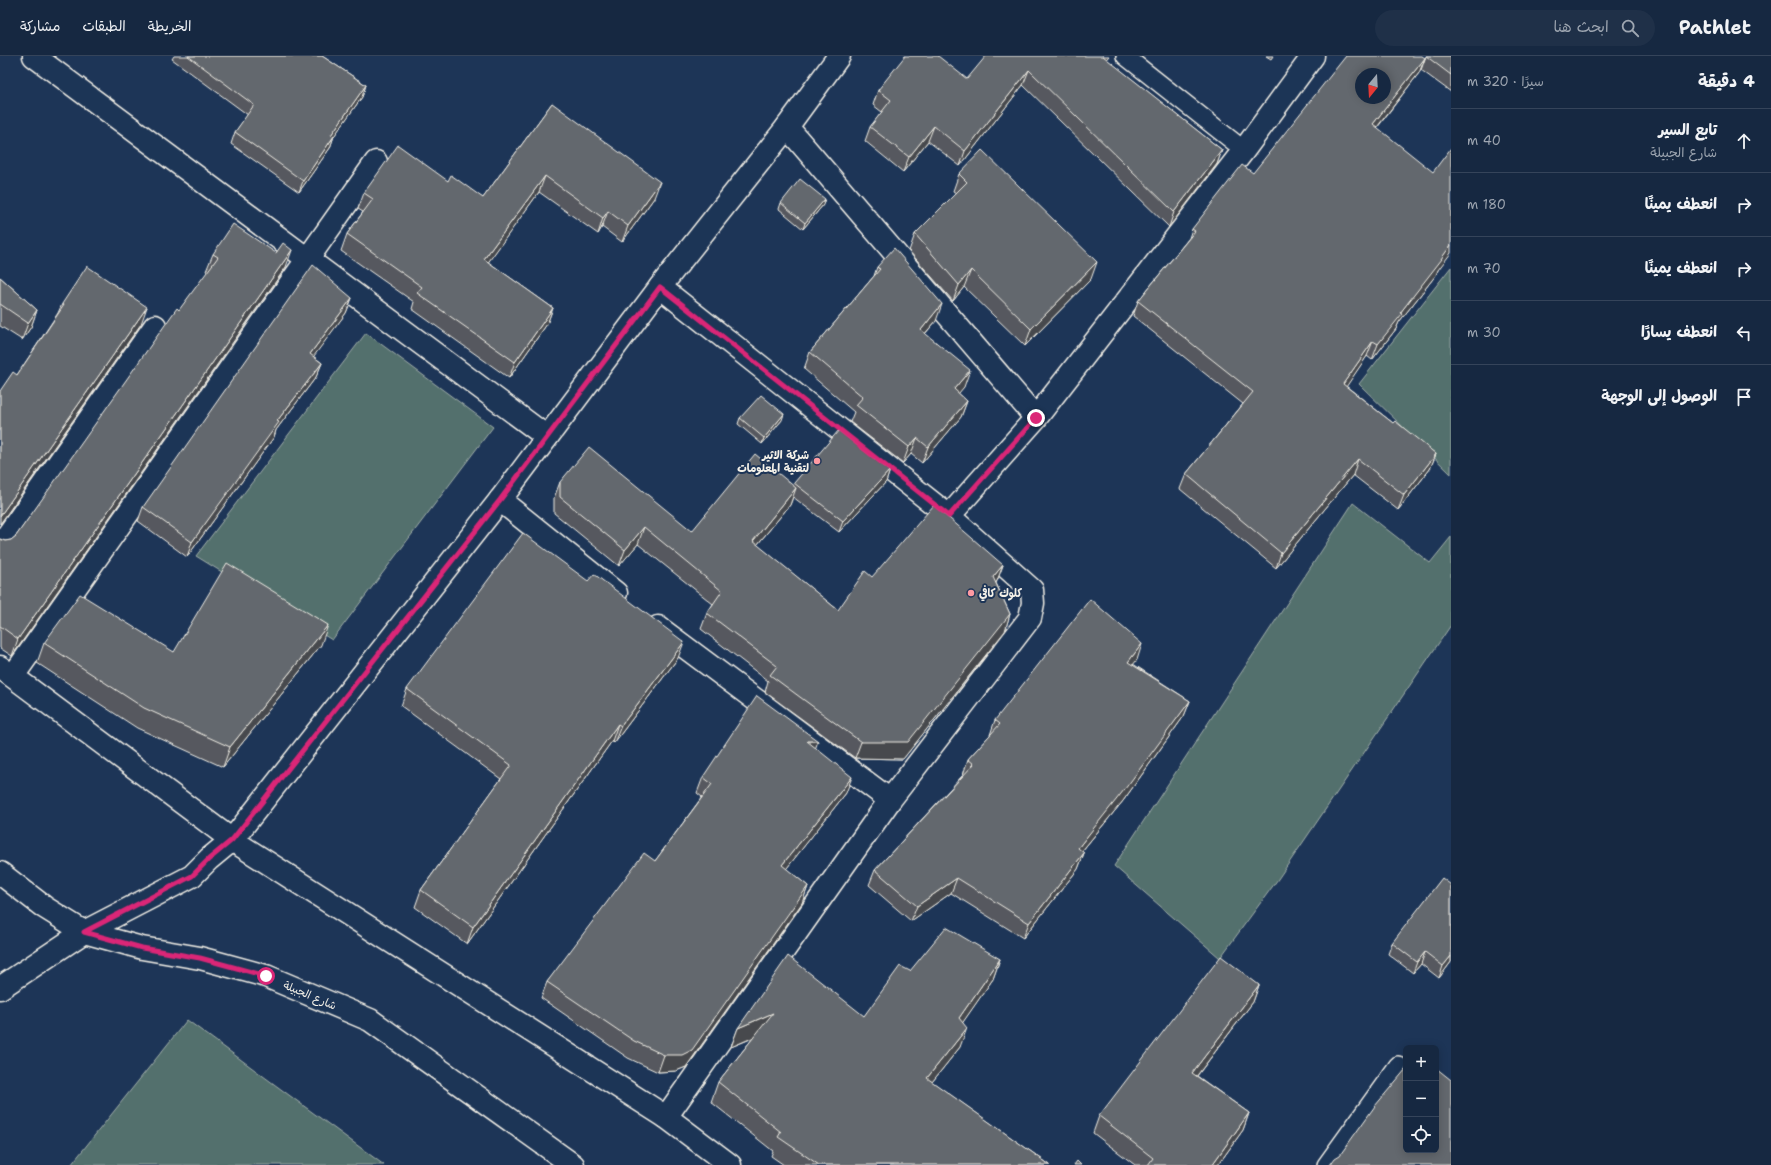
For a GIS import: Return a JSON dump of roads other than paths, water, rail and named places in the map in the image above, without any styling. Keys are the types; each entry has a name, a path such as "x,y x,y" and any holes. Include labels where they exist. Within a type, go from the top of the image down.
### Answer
{"street":[{"path":"34,56 547,437"},
{"path":"0,988 84,932 192,876 209,859 232,840 500,500 660,287 787,128 839,56"},
{"path":"949,516 1036,418 1244,150 1313,56"},
{"path":"787,128 1036,418"},
{"path":"376,162 308,259 7,671 232,840 666,1117 730,1165"},
{"path":"660,287 949,516 1032,590 1033,604 1030,618 890,800 666,1117"},
{"path":"0,546 156,326"},
{"path":"500,500 674,640 890,800"},
{"name":"شارع الجبيلة","path":"0,873 44,907 84,932 142,948 200,958 266,976 370,1020 573,1165"}],"lane":[{"path":"1125,56 1244,150"},
{"path":"1326,1165 1398,1065"}],"place":[{"name":"شركة الاثير لتقنية المعلومات","path":"817,461"},
{"name":"كلوك كافي","path":"971,593"}]}
